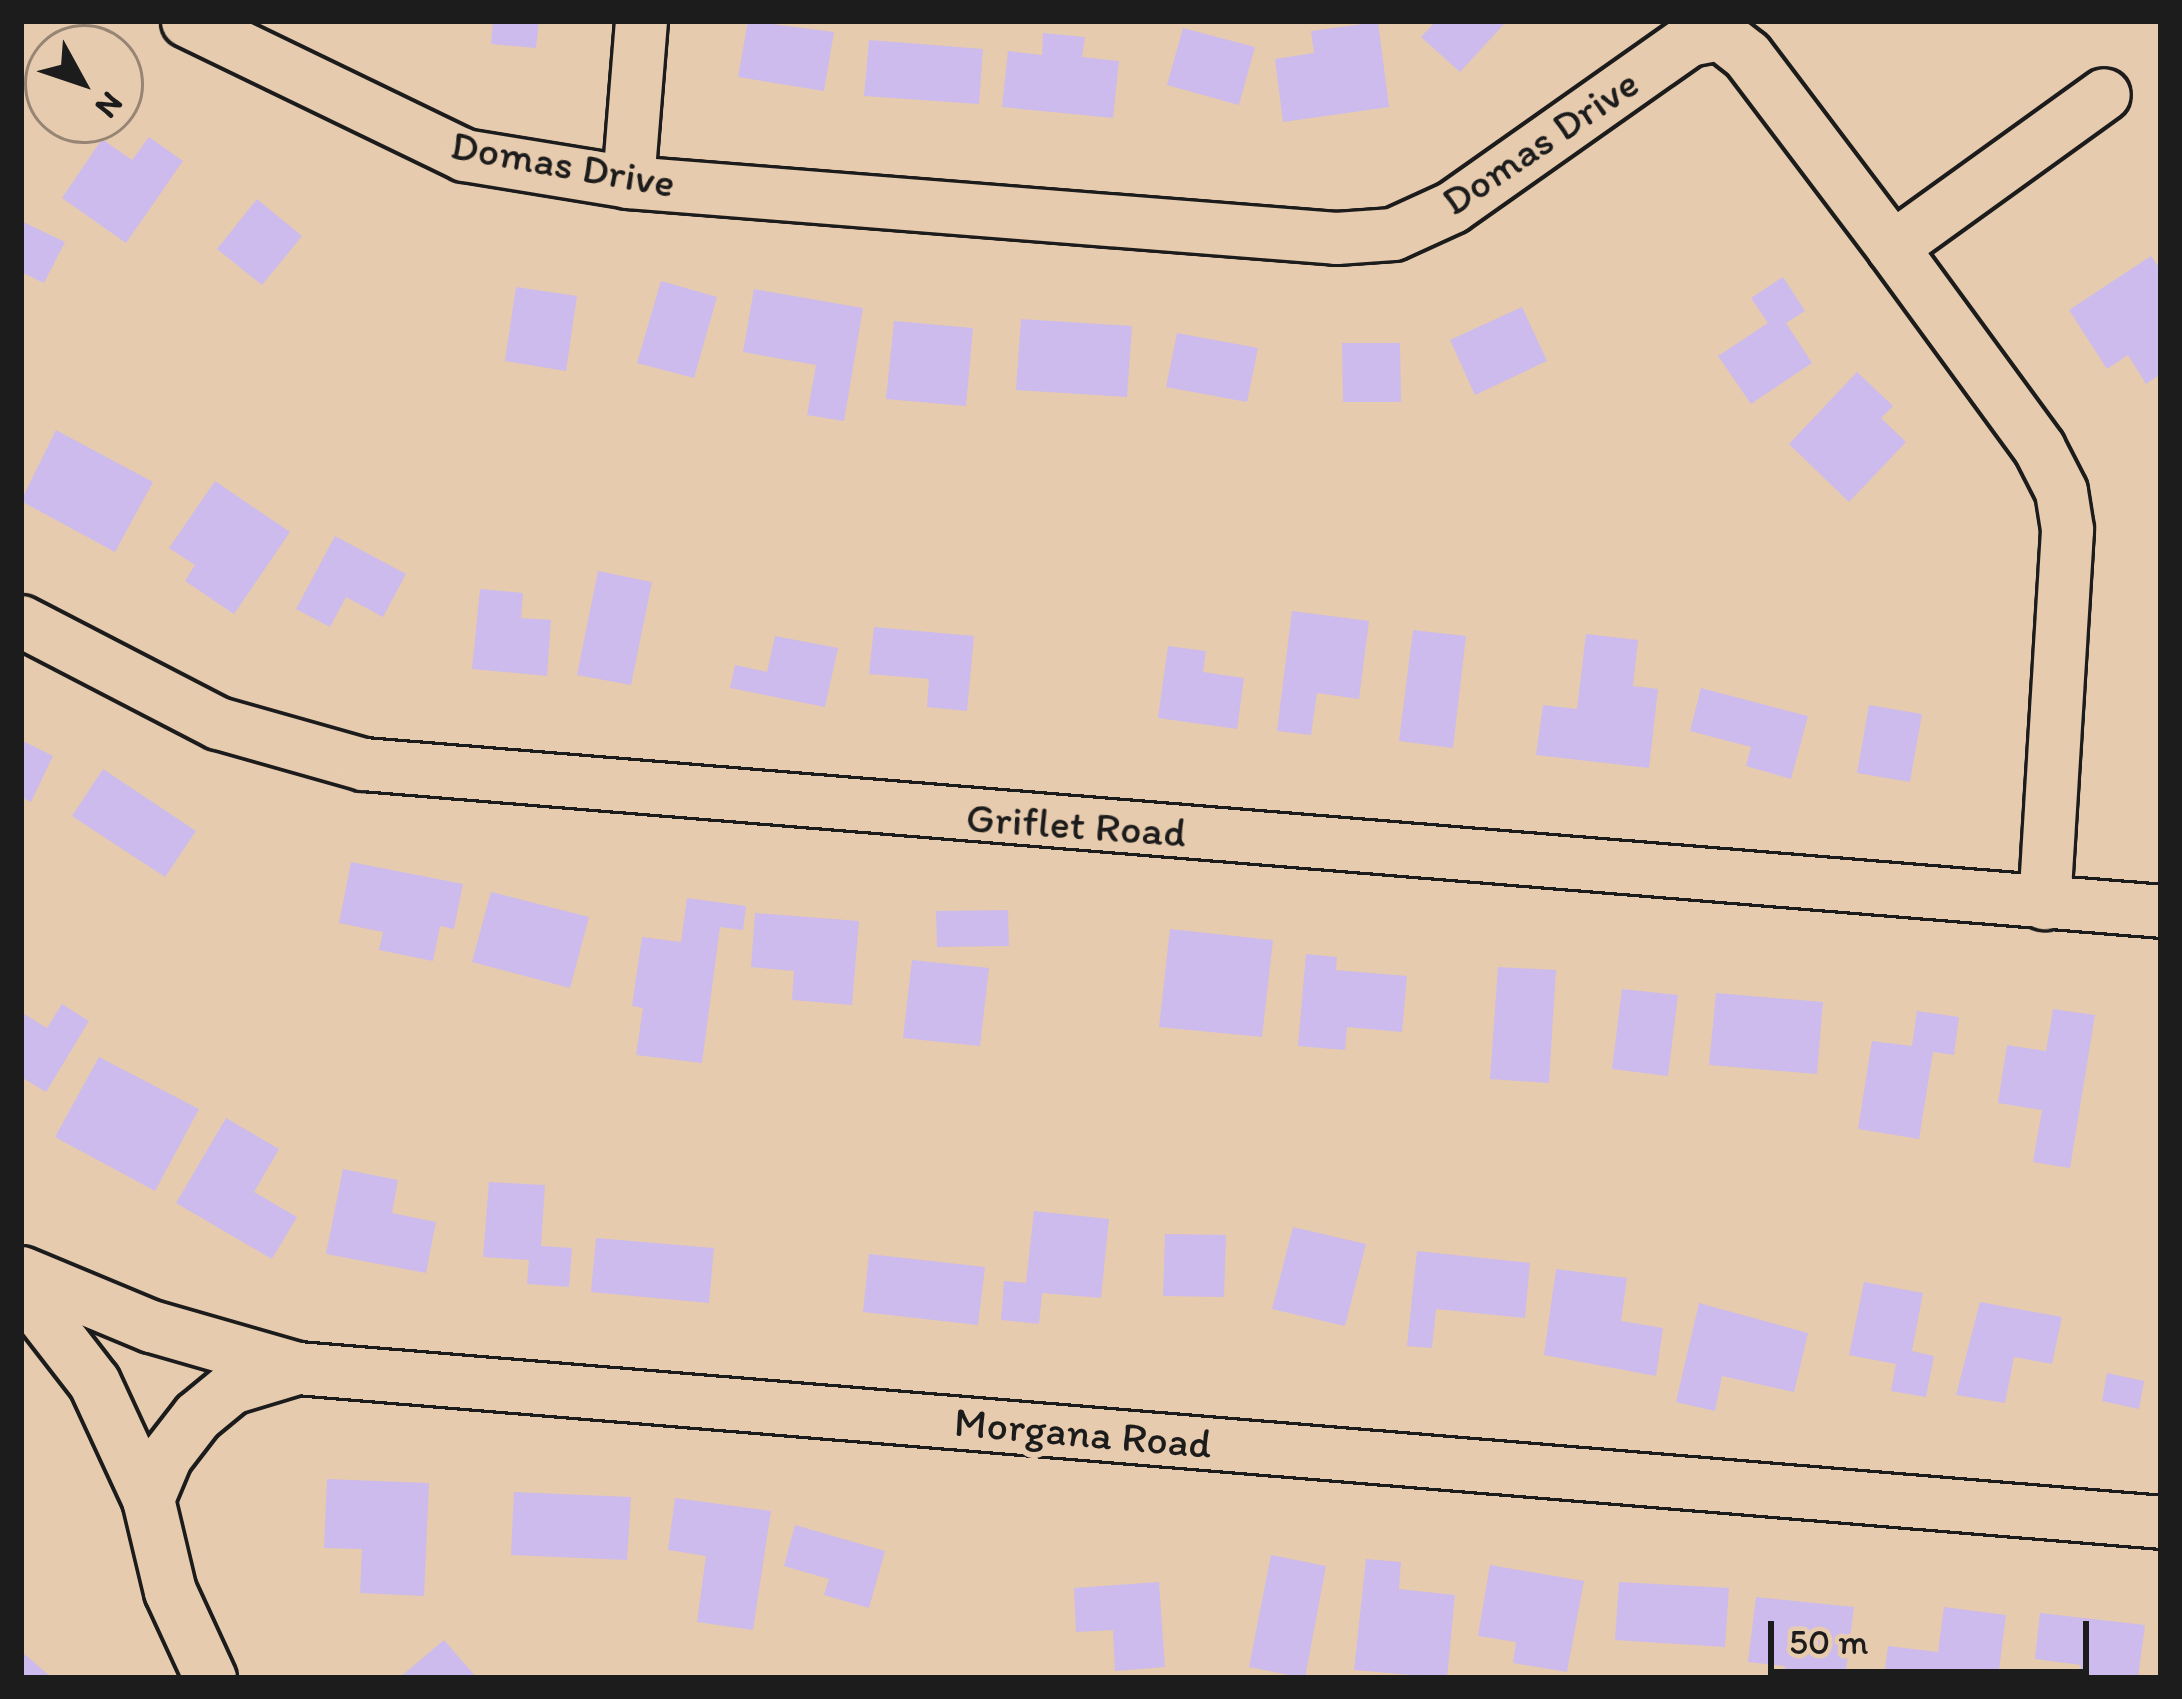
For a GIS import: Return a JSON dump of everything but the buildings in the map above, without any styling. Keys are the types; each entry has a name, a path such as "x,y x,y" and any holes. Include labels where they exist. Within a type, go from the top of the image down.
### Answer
{"street":[{"name":"Domas Drive","path":"187,21 464,155 628,182 1336,238 1393,233 1452,207 1689,40 1720,34 1747,55 1892,247 2038,448 2061,491 2067,530 2044,903"},
{"path":"628,182 641,21"},
{"path":"1892,247 2104,94"},
{"name":"Griflet Road","path":"21,621 218,723 363,764 2161,911"},
{"name":"Morgana Road","path":"21,1272 151,1326 297,1368 2161,1522"},
{"path":"21,1288 94,1382 148,1499 170,1591 210,1678"},
{"path":"148,1499 166,1456 197,1416 231,1388 297,1368"}]}
